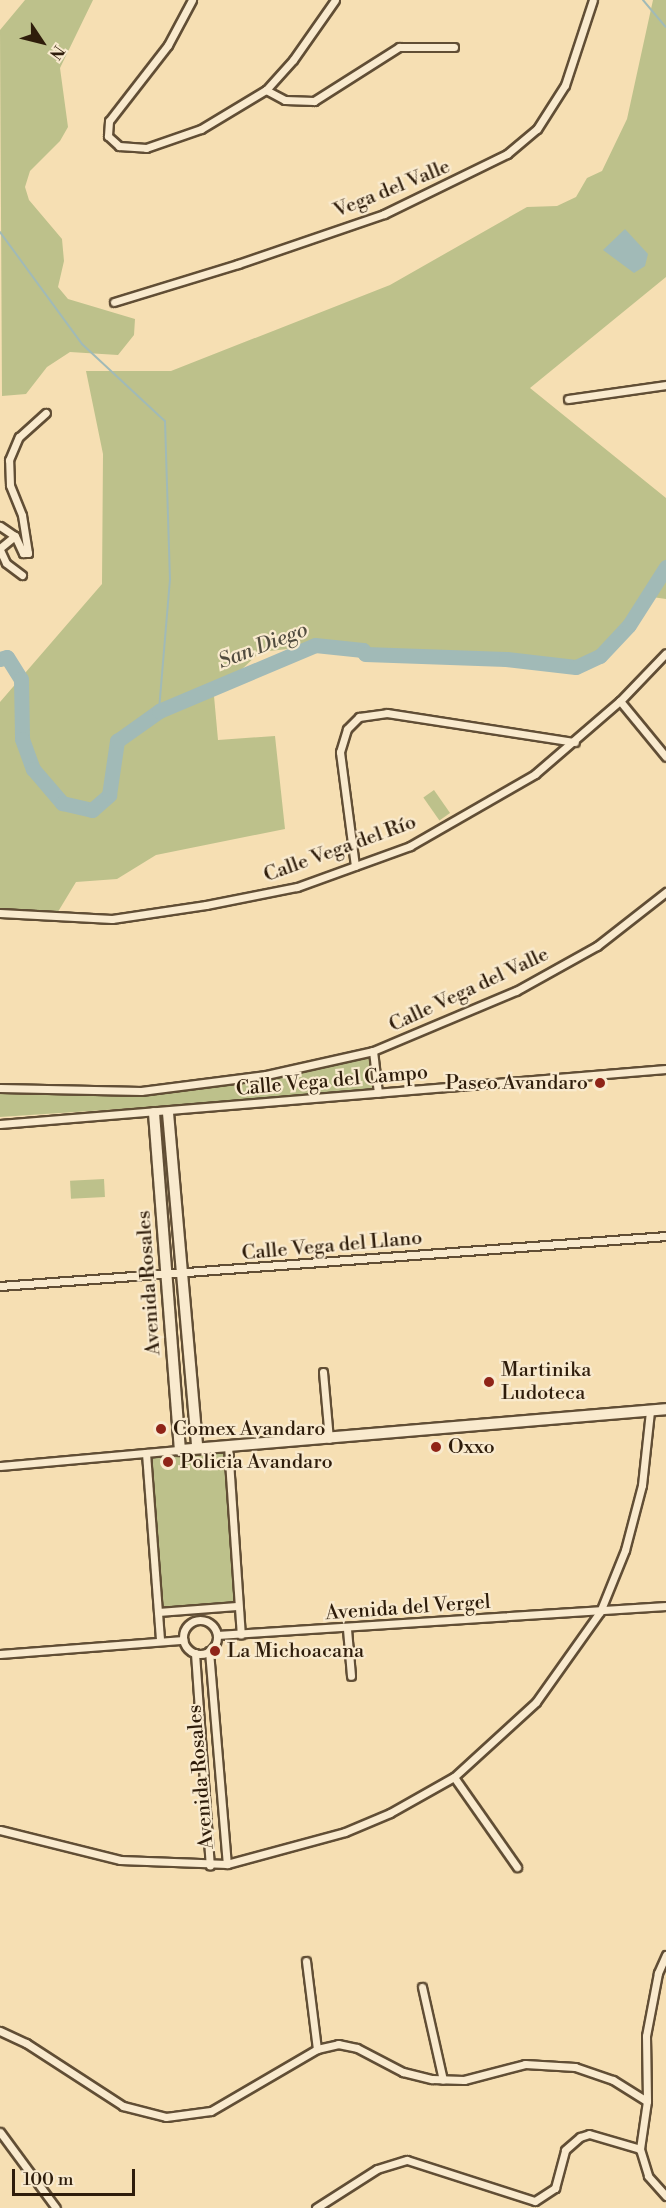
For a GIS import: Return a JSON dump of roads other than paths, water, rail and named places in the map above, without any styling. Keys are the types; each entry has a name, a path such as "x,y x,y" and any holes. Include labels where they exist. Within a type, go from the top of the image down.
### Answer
{"street":[{"path":"192,0 168,45 116,109 107,129 112,141 133,150 169,141 231,114 266,90 293,60 335,0"},
{"name":"Vega del Valle","path":"114,302 238,264 384,214 507,154 537,129 565,85 593,0"},
{"path":"266,90 285,100 314,101 399,47 454,47"},
{"path":"568,399 666,385"},
{"path":"0,526 15,536 23,553 28,553 22,514 10,485 10,454 19,437 46,413"},
{"path":"15,536 0,549 6,563 22,575"},
{"name":"Calle Vega del Río","path":"0,913 53,918 143,915 266,895 410,846 498,798 574,742 620,701 666,653"},
{"path":"620,701 664,752"},
{"path":"355,866 339,752 347,729 358,717 387,713 574,742"},
{"name":"Calle Vega del Valle","path":"373,1051 516,991 597,946 666,892"},
{"path":"373,1051 378,1093"},
{"name":"Calle Vega del Campo","path":"0,1088 149,1090 275,1073 373,1051"},
{"name":"Calle Vega del Campo","path":"0,1124 168,1113 666,1069"},
{"name":"Avenida Rosales","path":"154,1113 180,1450"},
{"name":"Avenida Rosales","path":"168,1113 180,1275 197,1447"},
{"name":"Calle Vega del Llano","path":"0,1286 180,1275 666,1236"},
{"path":"323,1372 329,1440"},
{"path":"0,1466 197,1447 329,1440 666,1409"},
{"path":"0,1830 99,1857 210,1865 227,1864 345,1832 412,1802 454,1777 536,1702 600,1612 625,1550 642,1485 650,1411"},
{"path":"228,1446 237,1606 241,1635"},
{"path":"146,1453 160,1640"},
{"path":"158,1612 237,1606"},
{"name":"Avenida del Vergel","path":"217,1635 347,1629 666,1606"},
{"path":"197,1609 199,1620"},
{"path":"0,1654 160,1640 183,1640 195,1653 209,1651 217,1635 210,1622 199,1620 188,1624 183,1640"},
{"path":"347,1629 351,1676"},
{"name":"Avenida Rosales","path":"209,1651 227,1864"},
{"name":"Avenida Rosales","path":"195,1653 204,1754 210,1865"},
{"path":"204,1754 216,1753"},
{"path":"454,1777 517,1867"},
{"path":"666,1955 658,1973 646,2036 647,2101 640,2149 648,2176 666,2196"},
{"path":"306,1961 317,2049"},
{"path":"422,1987 443,2080"},
{"path":"0,2031 26,2043 123,2106 174,2118 211,2111 317,2049 351,2046 412,2075 443,2080 464,2080 525,2064 562,2065 613,2080 647,2101"},
{"path":"0,2132 56,2208"},
{"path":"316,2208 376,2169 407,2160 535,2201 555,2188 563,2154 580,2137 589,2134 640,2149"}],"water":[{"path":"625,229 648,254 645,266 634,273 603,250"}],"waterway":[{"path":"643,0 666,27"},
{"path":"0,232 82,344 165,421 170,579 159,711"},
{"name":"San Diego","path":"0,659 7,657 21,679 22,739 33,769 62,803 92,810 109,795 117,741 159,711 315,645 363,650 365,654 506,659 576,667 600,656 629,625 666,567"}],"place":[{"name":"Paseo Avandaro","path":"600,1083"},
{"name":"Martinika Ludoteca","path":"489,1382"},
{"name":"Comex Avandaro","path":"161,1429"},
{"name":"Oxxo","path":"436,1447"},
{"name":"Policia Avandaro","path":"168,1462"},
{"name":"La Michoacana","path":"215,1651"}]}
